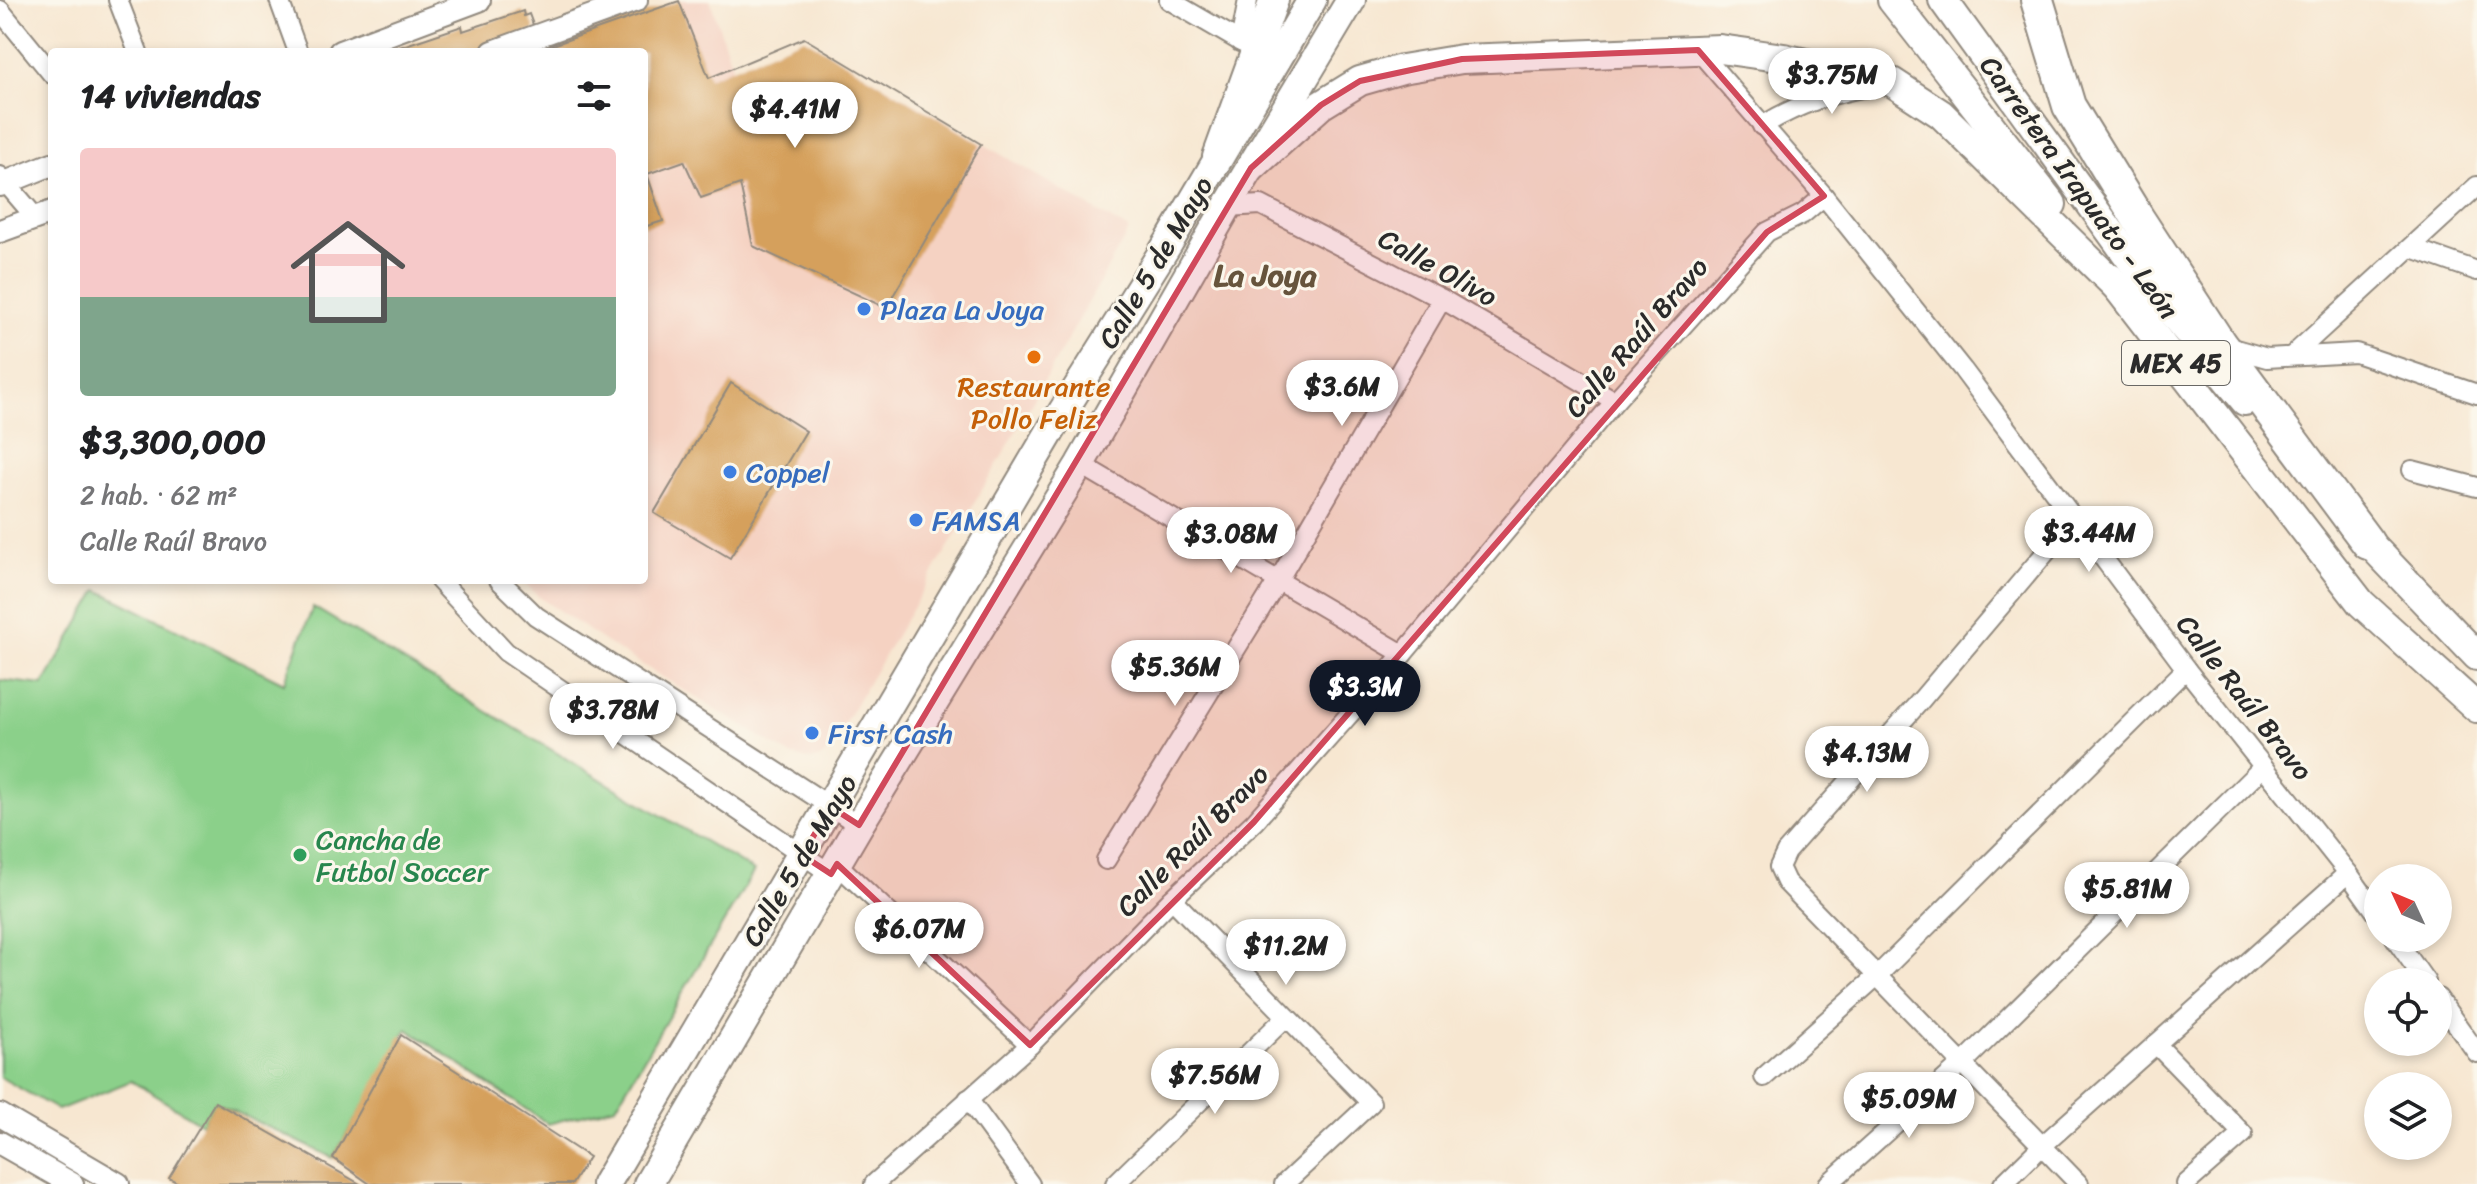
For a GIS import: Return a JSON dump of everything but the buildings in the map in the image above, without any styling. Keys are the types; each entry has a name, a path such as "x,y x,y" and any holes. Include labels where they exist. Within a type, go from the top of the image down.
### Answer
{"highway":[{"path":"2037,0 2069,106 2220,344 2368,543"}],"main road":[{"path":"1217,157 1248,46 1274,0"},
{"name":"Calle 5 de Mayo","path":"606,1184 1053,427 1169,242 1312,0"},
{"name":"Calle 5 de Mayo","path":"648,1184 859,825 1080,464 1227,207 1351,0"},
{"name":"Carretera Irapuato - León","path":"1892,0 2361,603 2477,708"},
{"name":"Carretera Irapuato - León","path":"1943,0 2152,289 2307,475 2477,656"},
{"path":"1251,168 1321,105 1360,81 1402,69 1462,59 1720,49 1784,58 1892,82 1941,114 2120,290"}],"street":[{"path":"118,0 136,48"},
{"path":"279,0 297,48"},
{"path":"349,48 439,7 479,0"},
{"path":"504,48 636,0"},
{"path":"1169,0 1248,46"},
{"path":"1248,0 1248,46"},
{"path":"0,10 48,69"},
{"path":"1698,50 1824,196"},
{"path":"1762,126 1790,109 1833,93 1892,82"},
{"path":"2,181 48,165"},
{"path":"2,181 44,215"},
{"path":"2292,356 2477,186"},
{"name":"Calle Raúl Bravo","path":"874,1184 1030,1045 1172,899 1254,822 1403,654 1615,401 1767,232 1803,214 1824,196 1963,370 2186,669 2364,895"},
{"name":"Calle Olivo","path":"1227,207 1261,205 1442,299 1615,401"},
{"path":"0,231 44,215"},
{"path":"2412,248 2477,271"},
{"path":"1106,860 1279,579 1442,299"},
{"path":"2220,344 2267,358 2356,353 2477,394"},
{"path":"1080,464 1403,654"},
{"path":"2412,470 2477,487"},
{"path":"2074,519 1922,699 1786,852 1779,867 1786,882 2079,1184"},
{"path":"443,584 506,652 802,855 834,869 1030,1045"},
{"path":"503,584 536,616 859,825"},
{"path":"1764,1077 1878,975 2186,669"},
{"path":"1828,1184 1962,1064 2263,767"},
{"path":"2003,1184 2348,873"},
{"path":"1172,899 1371,1103 1284,1184"},
{"path":"1115,1184 1286,1017"},
{"path":"2452,1018 2477,1053"},
{"path":"2156,1044 2243,1134 2186,1184"},
{"path":"968,1099 1030,1184"},
{"path":"0,1115 118,1184"},
{"path":"0,1143 72,1184 82,1163"}],"highlighted area":[{"path":"1698,50 1824,196 1767,232 1254,822 1030,1045 837,864 831,874 802,855 831,807 859,825 1251,168 1321,105 1360,81 1462,59"}],"shaded area":[{"name":"Plaza La Joya","path":"681,0 710,0 733,69 804,38 1129,230 1005,451 835,739 825,755 818,759 808,760 790,755 607,643 539,597 526,584 648,584 648,48 543,48"}],"green space":[{"path":"98,590 284,683 313,607 754,871 616,1106 548,1124 407,1029 333,1158 215,1102 202,1124 131,1081 58,1110 0,1077 0,680 43,685"}],"place":[{"name":"Plaza La Joya","path":"864,309"},
{"name":"Restaurante Pollo Feliz","path":"1034,357"},
{"name":"Coppel","path":"730,472"},
{"name":"FAMSA","path":"916,520"},
{"name":"First Cash","path":"812,733"},
{"name":"Cancha de Futbol Soccer","path":"300,855"}],"district":[{"name":"La Joya","path":"1265,275"}]}
